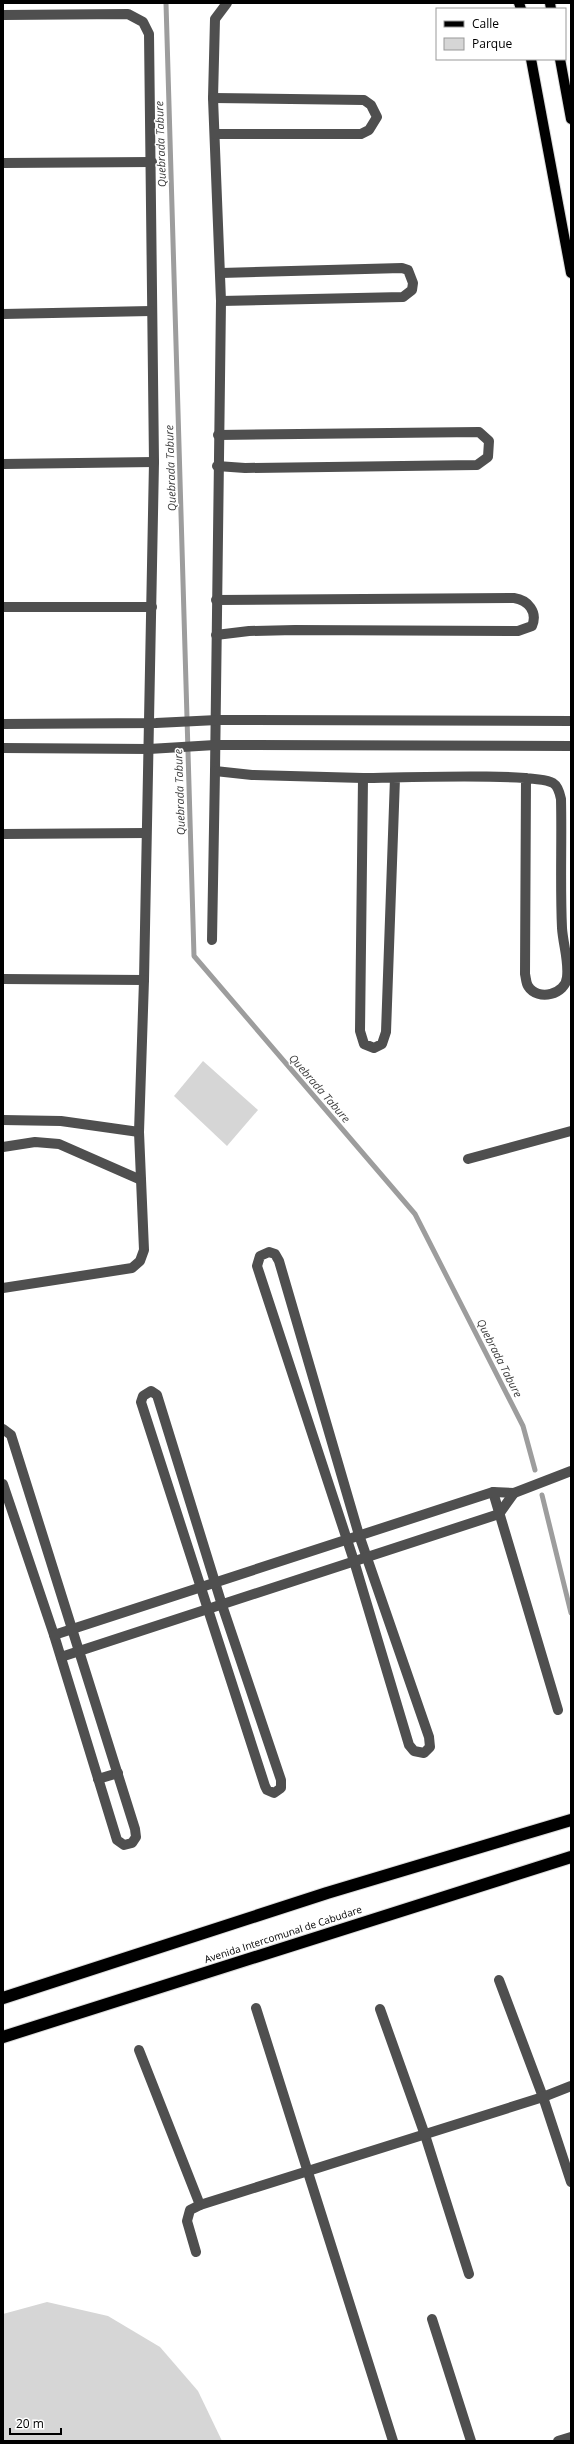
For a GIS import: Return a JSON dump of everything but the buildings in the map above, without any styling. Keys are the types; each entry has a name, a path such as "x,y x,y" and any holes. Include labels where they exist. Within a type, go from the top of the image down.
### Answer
{"highway":[{"path":"3,1998 327,1893 571,1820"},
{"name":"Avenida Intercomunal de Cabudare","path":"3,2037 571,1857"}],"main road":[{"path":"531,60 571,273"},
{"path":"560,60 571,119"}],"street":[{"path":"212,940 215,745 217,720 217,466 221,301 213,98 214,19 227,3"},
{"path":"3,15 128,14 143,22 149,34 149,104 152,162 151,311 154,462 152,607 153,723 146,833 144,980 139,1132 144,1250 140,1261 132,1268 3,1288"},
{"path":"213,98 364,100 371,105 376,117 369,130 361,134 215,134"},
{"path":"3,163 152,162"},
{"path":"221,273 402,268 408,270 413,283 412,290 403,297 221,301"},
{"path":"3,314 151,311"},
{"path":"217,466 245,468 478,465 488,457 490,448 489,441 479,432 218,435"},
{"path":"3,464 154,462"},
{"path":"216,600 514,598 527,602 532,608 534,621 532,626 518,631 295,630 249,631 216,635"},
{"path":"3,607 152,607"},
{"path":"3,724 153,723 217,720 571,721"},
{"path":"3,748 152,749 215,745 571,746"},
{"path":"215,771 252,775 363,778 526,778 553,783 558,790 561,799 562,928 568,976 566,984 561,991 552,994 540,994 533,992 527,985 525,974 526,778"},
{"path":"363,778 360,1031 364,1044 374,1048 382,1044 386,1032 395,778"},
{"path":"3,834 146,833"},
{"path":"3,979 144,980"},
{"path":"3,1120 61,1121 139,1132"},
{"path":"468,1159 571,1131"},
{"path":"3,1147 35,1142 59,1144 141,1180"},
{"path":"263,1253 274,1254 279,1261 359,1535 430,1737 430,1747 424,1753 414,1752 409,1746 354,1561 257,1266 258,1260 263,1253"},
{"path":"148,1392 154,1392 157,1395 215,1581 281,1780 281,1788 274,1793 267,1790 265,1786 210,1609 141,1402 143,1396 148,1392"},
{"path":"3,1429 11,1435 135,1829 136,1837 128,1845 117,1840 54,1635 3,1484"},
{"path":"54,1635 215,1581 347,1540 492,1492 514,1493 571,1471"},
{"path":"492,1492 558,1710"},
{"path":"61,1657 499,1514 514,1493"},
{"path":"249,1734 264,1729"},
{"path":"98,1779 118,1773"},
{"path":"500,1980 543,2097 571,2182"},
{"path":"256,2008 393,2441"},
{"path":"380,2009 425,2135 469,2274"},
{"path":"138,2050 200,2205"},
{"path":"196,2252 187,2222 190,2210 200,2205 307,2170 425,2135 543,2097 571,2086"},
{"path":"432,2319 471,2441"},
{"path":"558,2441 571,2437"}],"green space":[{"path":"203,1061 258,1110 227,1146 174,1096"},
{"path":"47,2302 108,2316 160,2347 198,2391 222,2441 3,2441 3,2314"}],"waterway":[{"name":"Quebrada Tabure","path":"166,3 194,956 415,1214 523,1426 535,1470"},
{"name":"Quebrada Tabure","path":"542,1495 571,1613"}]}
